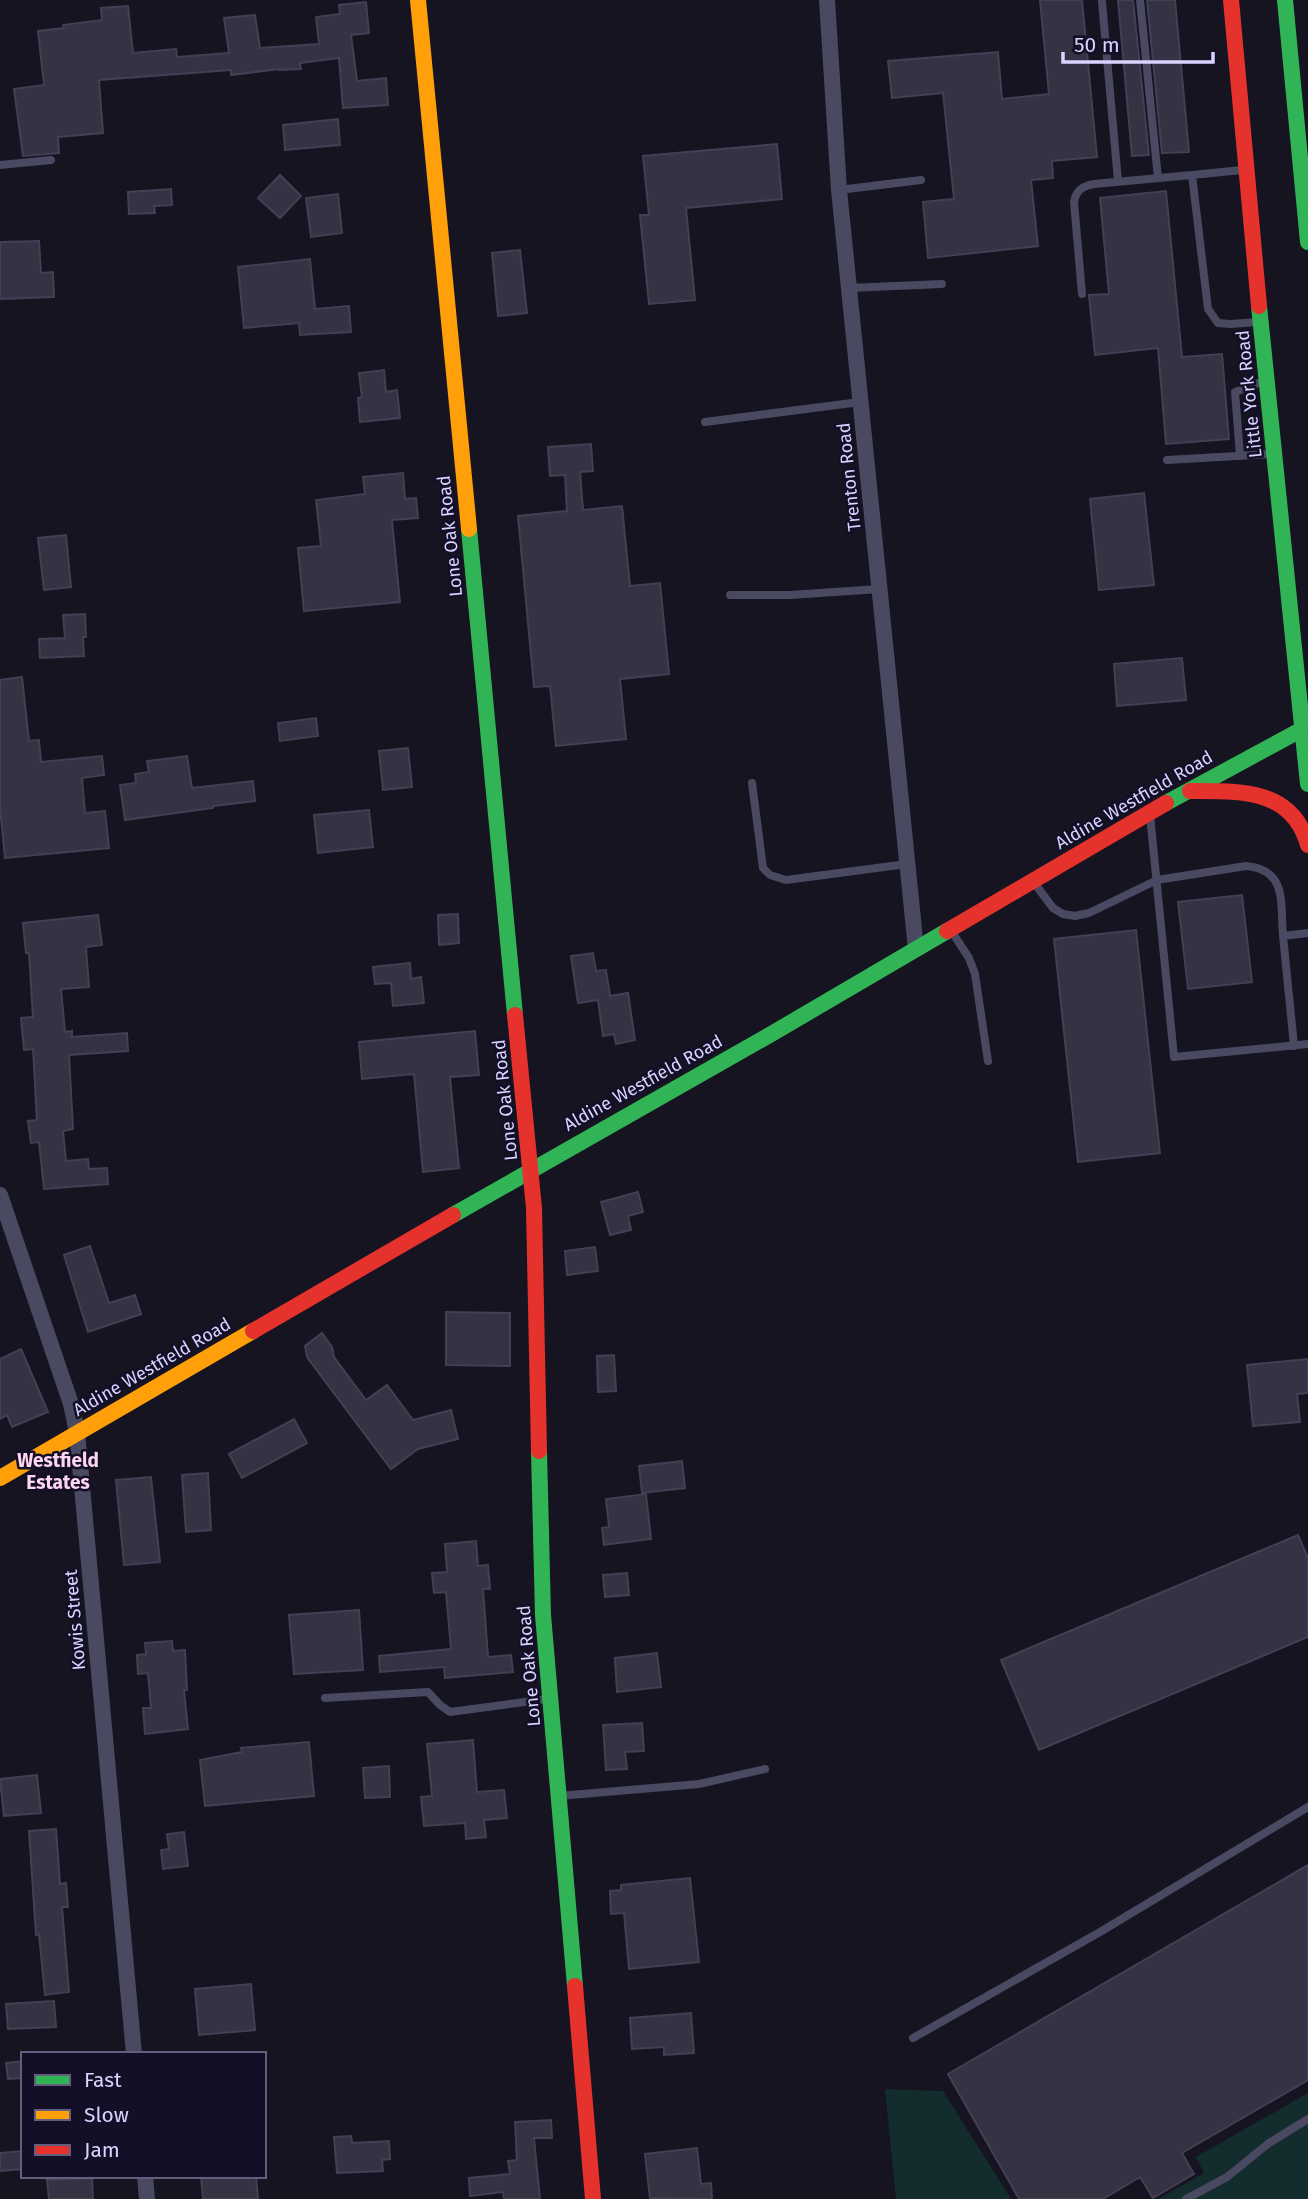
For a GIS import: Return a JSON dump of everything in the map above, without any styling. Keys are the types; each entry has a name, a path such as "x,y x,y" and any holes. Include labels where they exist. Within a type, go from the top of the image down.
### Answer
{"main road":[{"name":"Lone Oak Road","path":"418,0 531,1169 543,1615 593,2199"},
{"name":"Little York Road","path":"1231,0 1245,170 1305,728 1308,784"},
{"path":"1285,0 1303,132 1308,242"},
{"name":"Aldine Westfield Road","path":"0,1478 1187,791 1305,728"},
{"path":"1187,791 1241,791 1279,803 1300,823 1308,845"}],"street":[{"name":"Trenton Road","path":"827,0 839,190 916,950"},
{"name":"Kowis Street","path":"0,1195 71,1404 77,1432 134,2052"},
{"path":"145,2178 147,2199"}],"lane":[{"path":"1140,0 1158,178"},
{"path":"1102,2 1118,181"},
{"path":"0,165 51,160"},
{"path":"1082,294 1075,196 1085,186 1245,170"},
{"path":"1192,175 1208,309 1218,323 1261,321"},
{"path":"839,190 921,180"},
{"path":"849,288 942,284"},
{"path":"1240,456 1235,392 1267,380"},
{"path":"705,422 860,402"},
{"path":"1167,460 1275,454"},
{"path":"730,595 790,595 879,589"},
{"path":"752,783 764,869 770,875 786,880 906,864"},
{"path":"1150,813 1174,1057 1308,1044"},
{"path":"1033,881 1053,908 1063,915 1075,916 1089,913 1157,880 1246,866 1267,871 1278,886 1294,1046"},
{"path":"950,930 969,958 975,974 988,1061"},
{"path":"1283,936 1308,933"},
{"path":"326,1698 428,1692 450,1712 550,1698"},
{"path":"559,1796 699,1784 765,1769"},
{"path":"913,2038 1100,1932 1308,1807"},
{"path":"1186,2199 1227,2177 1269,2143 1308,2119"}],"green space":[{"path":"885,2089 943,2091 1011,2199 896,2199"},
{"path":"1308,2093 1308,2199 1158,2199 1204,2173 1196,2157"}],"building":[{"path":"1040,0 1082,0 1097,157 1052,161 1053,178 1031,180 1038,246 928,258 923,202 954,199 943,93 892,98 888,61 998,52 1002,99 1049,94"},
{"path":"1118,0 1133,0 1149,155 1132,156"},
{"path":"1147,0 1175,0 1189,152 1162,153"},
{"path":"366,2 369,33 351,35 357,81 386,78 388,105 343,108 339,58 300,63 301,69 231,75 231,70 99,80 103,133 58,137 59,153 23,156 14,89 44,85 38,31 102,20 101,8 128,6 133,53 176,49 177,57 229,53 224,18 255,15 260,48 319,44 316,17 340,14 339,5"},
{"path":"338,119 340,145 285,150 283,125"},
{"path":"777,144 782,199 686,208 695,300 649,304 640,215 649,215 643,156"},
{"path":"280,175 301,196 280,218 258,198"},
{"path":"171,189 172,205 154,206 155,213 129,214 128,192"},
{"path":"1166,191 1182,357 1222,354 1229,439 1166,444 1158,348 1095,355 1089,295 1109,294 1100,198"},
{"path":"338,194 342,233 311,237 306,198"},
{"path":"39,241 41,273 53,272 54,297 0,299 0,242"},
{"path":"520,250 527,313 498,316 492,253"},
{"path":"310,259 315,309 349,306 351,332 300,335 299,323 244,328 238,267"},
{"path":"384,370 386,392 397,390 400,418 360,422 358,398 362,397 359,373"},
{"path":"591,444 593,471 580,472 583,510 622,506 630,586 660,583 669,674 620,679 626,739 556,746 550,686 534,687 518,516 567,511 565,475 550,476 548,447"},
{"path":"403,473 405,499 416,498 418,518 392,520 400,602 304,611 298,548 321,546 316,500 365,494 363,477"},
{"path":"1144,493 1154,585 1099,590 1090,499"},
{"path":"66,535 71,587 44,590 38,538"},
{"path":"85,614 84,656 40,658 39,639 65,638 63,615"},
{"path":"1182,658 1186,700 1117,706 1114,664"},
{"path":"22,677 29,741 39,740 41,762 102,756 104,775 82,778 85,813 105,811 109,848 5,858 0,807 0,680"},
{"path":"316,718 318,736 280,741 278,723"},
{"path":"408,748 412,787 383,790 379,751"},
{"path":"187,756 192,788 253,781 255,801 125,820 120,785 136,783 135,774 149,772 147,761"},
{"path":"369,810 373,847 318,853 314,815"},
{"path":"1242,895 1252,982 1188,989 1178,902"},
{"path":"458,914 459,943 439,945 438,915"},
{"path":"98,915 102,945 86,947 89,987 61,989 65,1032 72,1031 72,1037 127,1033 128,1051 69,1055 73,1129 63,1131 66,1161 88,1159 89,1169 107,1168 108,1184 44,1189 39,1142 31,1143 28,1121 37,1120 33,1049 24,1050 21,1018 33,1017 29,953 26,953 23,923"},
{"path":"1136,930 1160,1153 1078,1162 1054,939"},
{"path":"593,953 596,971 606,970 610,996 628,993 635,1040 616,1044 614,1034 603,1036 598,1000 578,1003 571,956"},
{"path":"410,963 411,979 421,977 424,1003 393,1006 391,983 375,984 373,967"},
{"path":"475,1031 479,1075 450,1077 459,1168 423,1172 414,1074 362,1079 359,1042"},
{"path":"638,1192 643,1212 628,1216 631,1230 610,1235 601,1202"},
{"path":"90,1246 109,1303 135,1295 141,1314 88,1332 64,1255"},
{"path":"595,1247 598,1271 567,1275 565,1251"},
{"path":"446,1312 510,1313 510,1366 446,1365"},
{"path":"322,1333 332,1347 334,1357 366,1400 387,1385 413,1420 451,1410 458,1439 418,1449 391,1469 307,1357 305,1346"},
{"path":"21,1349 48,1412 12,1427 7,1415 0,1419 0,1359"},
{"path":"614,1355 616,1391 598,1392 597,1356"},
{"path":"1308,1359 1308,1393 1297,1394 1300,1422 1253,1426 1247,1365"},
{"path":"294,1419 307,1443 242,1478 229,1454"},
{"path":"682,1461 685,1488 642,1493 639,1466"},
{"path":"208,1473 211,1530 186,1532 182,1475"},
{"path":"151,1477 160,1562 124,1565 116,1480"},
{"path":"646,1494 651,1539 604,1545 602,1528 609,1527 606,1499"},
{"path":"1298,1535 1308,1558 1308,1637 1039,1750 1001,1660"},
{"path":"476,1541 478,1566 488,1565 490,1589 483,1589 488,1657 511,1655 513,1672 445,1678 444,1667 380,1672 379,1656 451,1649 446,1592 434,1593 432,1573 447,1572 445,1544"},
{"path":"627,1573 629,1595 605,1597 603,1575"},
{"path":"359,1610 363,1670 294,1674 289,1615"},
{"path":"172,1641 173,1651 185,1650 187,1690 184,1690 188,1729 145,1734 143,1708 151,1708 148,1673 138,1674 137,1655 146,1654 145,1643"},
{"path":"657,1653 661,1687 617,1692 615,1658"},
{"path":"642,1723 644,1751 625,1752 627,1769 606,1770 603,1725"},
{"path":"473,1740 477,1792 504,1790 507,1818 484,1820 486,1837 466,1839 465,1823 424,1826 421,1797 432,1796 427,1744"},
{"path":"309,1742 314,1796 205,1806 200,1760 242,1752 241,1748"},
{"path":"389,1766 390,1797 365,1798 363,1768"},
{"path":"37,1775 41,1813 4,1816 0,1779"},
{"path":"56,1829 60,1884 66,1883 68,1907 62,1907 69,1992 45,1995 39,1934 36,1935 29,1831"},
{"path":"184,1832 188,1866 163,1869 161,1850 169,1849 167,1834"},
{"path":"1308,1865 1308,2080 1182,2153 1194,2174 1153,2198 1140,2177 1103,2199 1019,2199 948,2074"},
{"path":"690,1878 699,1962 629,1969 624,1913 611,1914 610,1891 621,1890 621,1885"},
{"path":"251,1984 255,2030 199,2035 195,1989"},
{"path":"54,2001 56,2027 8,2029 6,2004"},
{"path":"691,2013 694,2053 664,2055 664,2047 632,2049 630,2018"},
{"path":"21,2061 21,2078 8,2079 6,2063"},
{"path":"551,2120 552,2138 534,2138 540,2199 504,2199 503,2192 470,2196 469,2178 510,2174 508,2161 517,2160 515,2122"},
{"path":"351,2136 352,2143 389,2141 390,2159 382,2160 383,2171 337,2173 334,2137"},
{"path":"697,2148 701,2184 711,2183 712,2199 650,2198 645,2154"},
{"path":"21,2151 21,2169 0,2171 0,2153"},
{"path":"92,2178 93,2199 49,2199 47,2180"},
{"path":"201,2178 256,2178 258,2199 203,2199"}],"traffic: fast":[{"path":"1285,0 1308,242"},
{"path":"1259,306 1308,784"},
{"path":"469,529 515,1015"},
{"path":"1166,803 1308,726"},
{"path":"453,1215 947,931"},
{"path":"539,1451 543,1615 575,1986"}],"traffic: slow":[{"path":"418,0 469,529"},
{"path":"0,1478 253,1331"}],"traffic: jam":[{"path":"1231,0 1259,306"},
{"path":"1190,791 1245,793 1277,803 1290,813 1300,826 1308,845"},
{"path":"947,931 1166,803"},
{"path":"515,1015 534,1208 539,1451"},
{"path":"253,1331 453,1215"},
{"path":"575,1986 593,2199"}],"district":[{"name":"Westfield Estates","path":"58,1471"}]}
